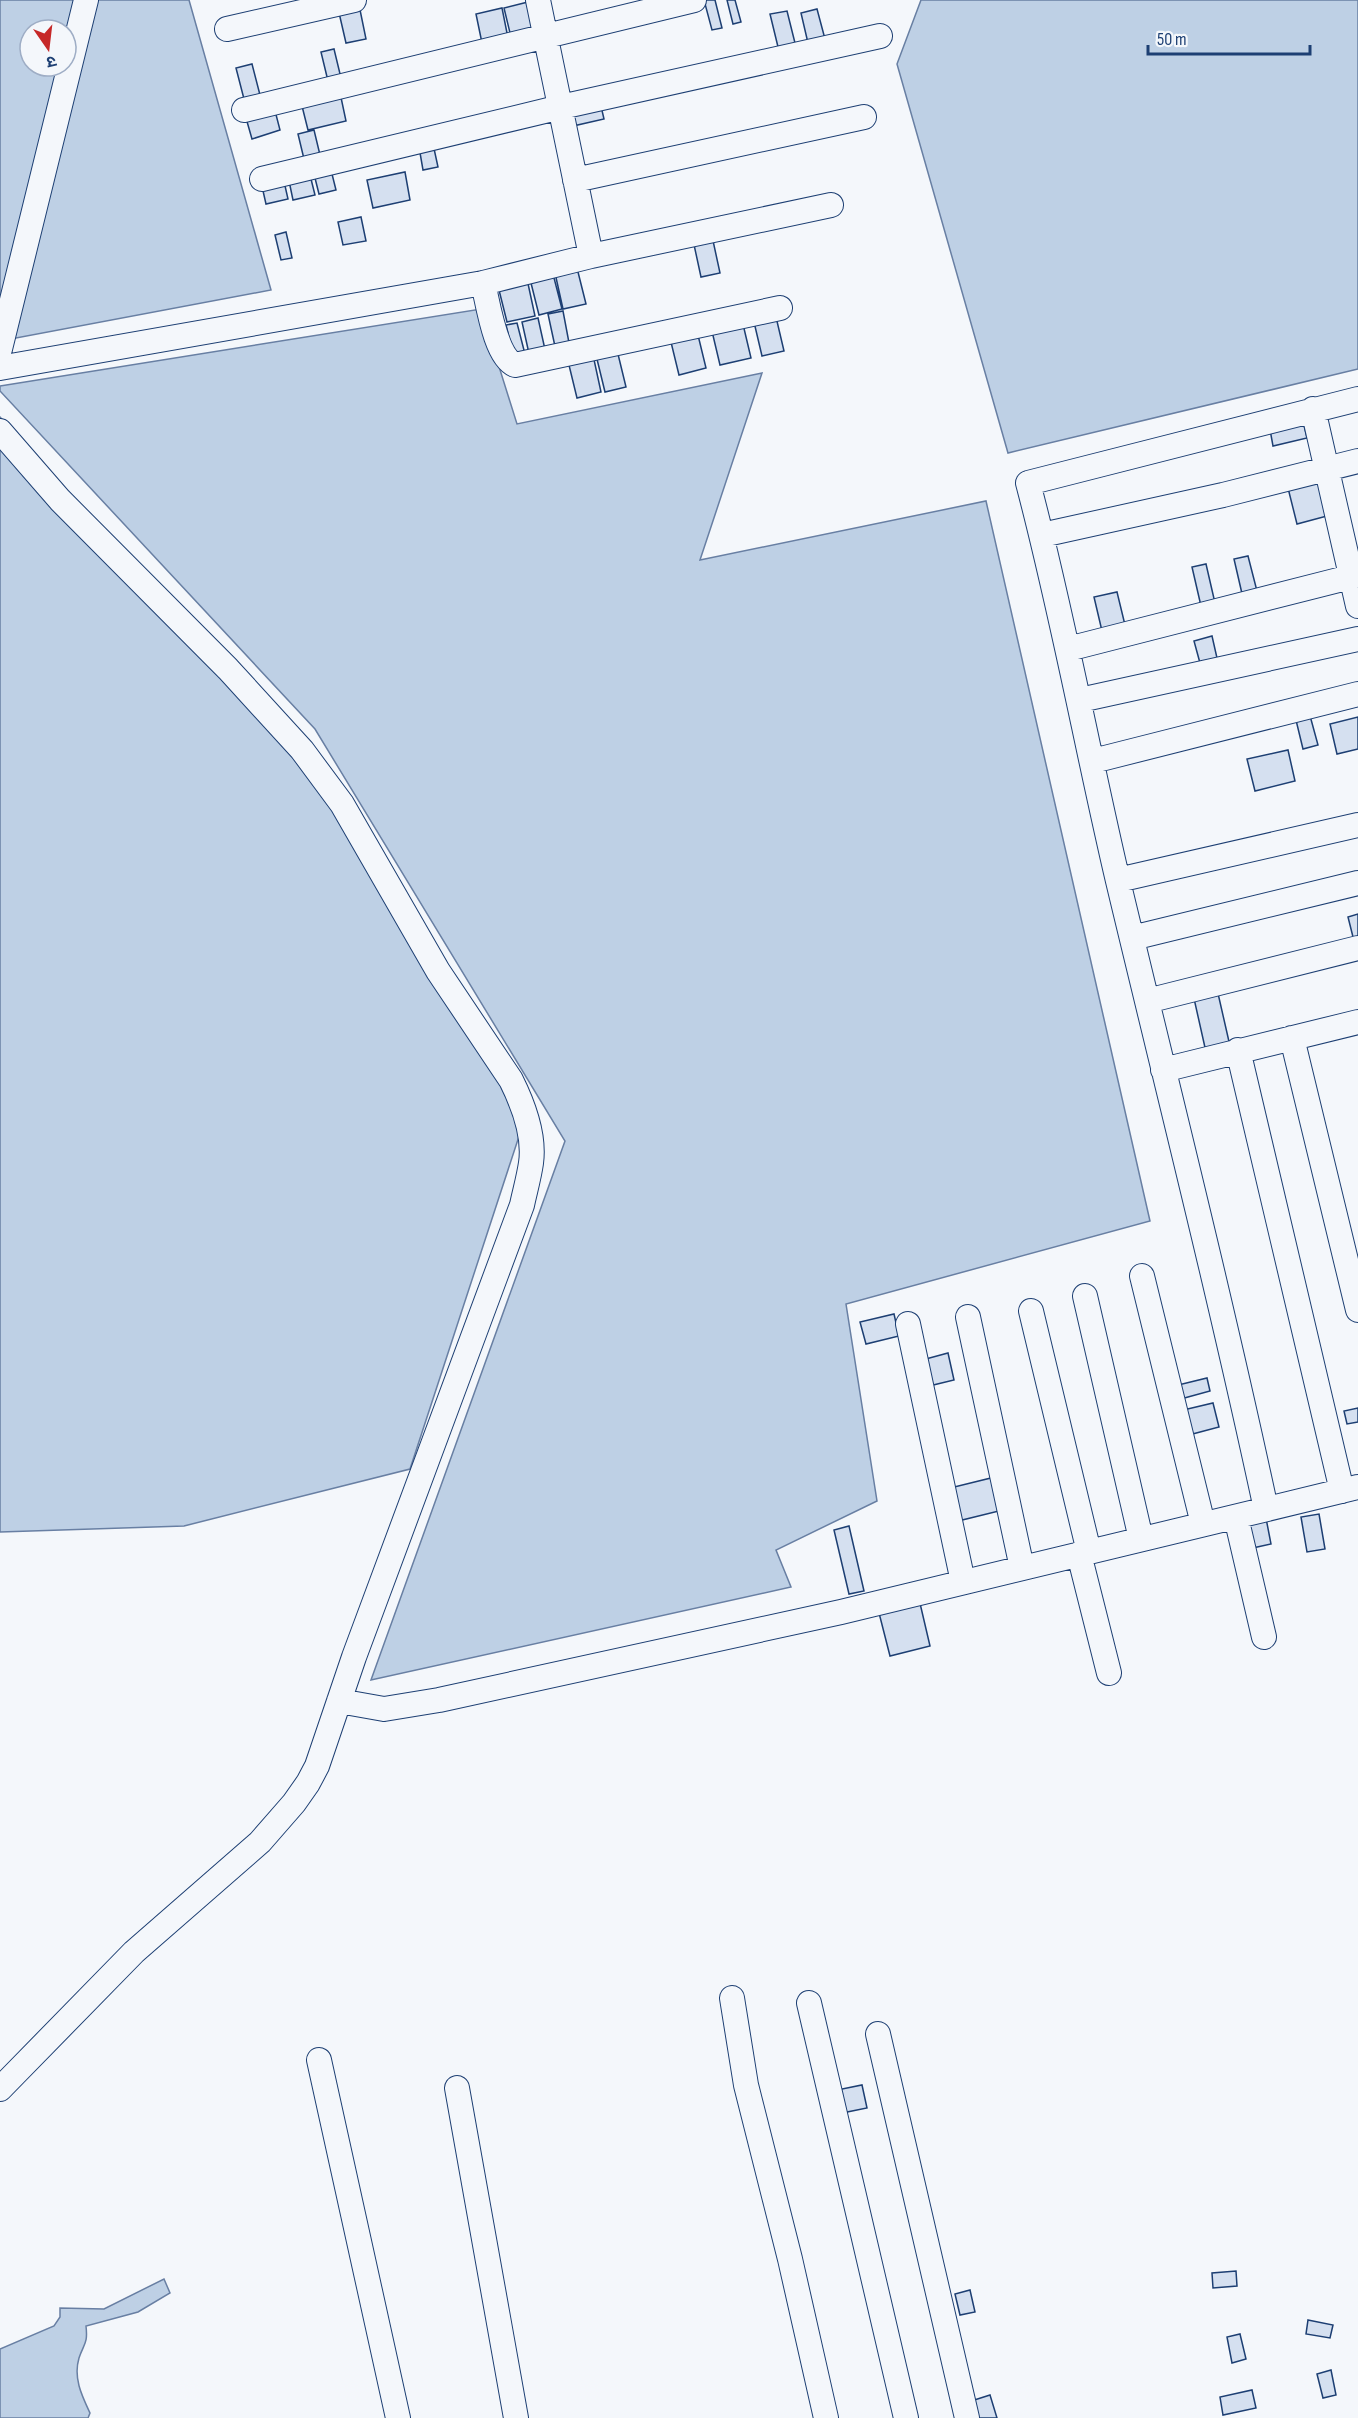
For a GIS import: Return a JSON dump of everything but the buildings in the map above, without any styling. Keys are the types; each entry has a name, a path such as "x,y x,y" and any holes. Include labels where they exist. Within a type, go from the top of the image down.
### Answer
{"street":[{"path":"0,349 86,0"},
{"path":"227,29 354,0"},
{"path":"538,0 591,256"},
{"path":"244,110 694,0"},
{"path":"262,179 561,107 880,36"},
{"path":"575,180 864,117"},
{"path":"0,368 483,283 591,256 831,205"},
{"path":"483,283 496,336 503,354 509,362 515,365 780,308"},
{"path":"1266,1509 1234,1363 1118,880 1080,700 1028,483 1358,399"},
{"path":"1313,409 1354,576 1358,606"},
{"path":"0,431 60,500 228,669 302,750 342,804 438,971 511,1080 520,1099 530,1138 531,1161 522,1205 362,1635 317,1766 294,1803 260,1842 134,1952 0,2089"},
{"path":"1042,535 1223,495 1358,461"},
{"path":"1068,649 1354,576"},
{"path":"1080,700 1358,639"},
{"path":"1093,761 1358,694"},
{"path":"1118,880 1358,825"},
{"path":"1132,938 1358,882"},
{"path":"1147,1001 1358,948"},
{"path":"1163,1070 1358,1022"},
{"path":"1292,1038 1358,1310"},
{"path":"339,1701 384,1709 439,1700 841,1612 1350,1489 1238,1050"},
{"path":"1142,1276 1203,1524"},
{"path":"1085,1296 1141,1539"},
{"path":"1031,1311 1109,1673"},
{"path":"968,1317 1022,1568"},
{"path":"908,1324 963,1582"},
{"path":"1236,1517 1264,1637"},
{"path":"732,1998 746,2085 788,2250 826,2418"},
{"path":"809,2003 906,2418"},
{"path":"878,2034 967,2418"},
{"path":"319,2060 398,2418"},
{"path":"457,2088 516,2418"}],"water":[{"path":"0,0 189,0 271,290 0,341"},
{"path":"921,0 1358,0 1358,369 1008,453 897,64"},
{"path":"481,309 517,424 762,373 700,560 986,501 1150,1221 846,1304 877,1501 776,1550 791,1587 371,1680 565,1141 315,729 0,391 0,386"},
{"path":"0,417 302,750 525,1118 410,1469 184,1526 0,1532"},
{"path":"164,2279 170,2293 138,2312 86,2326 86,2340 77,2365 77,2373 81,2393 90,2413 88,2418 0,2418 0,2349 54,2326 60,2317 60,2308 104,2309"}]}
